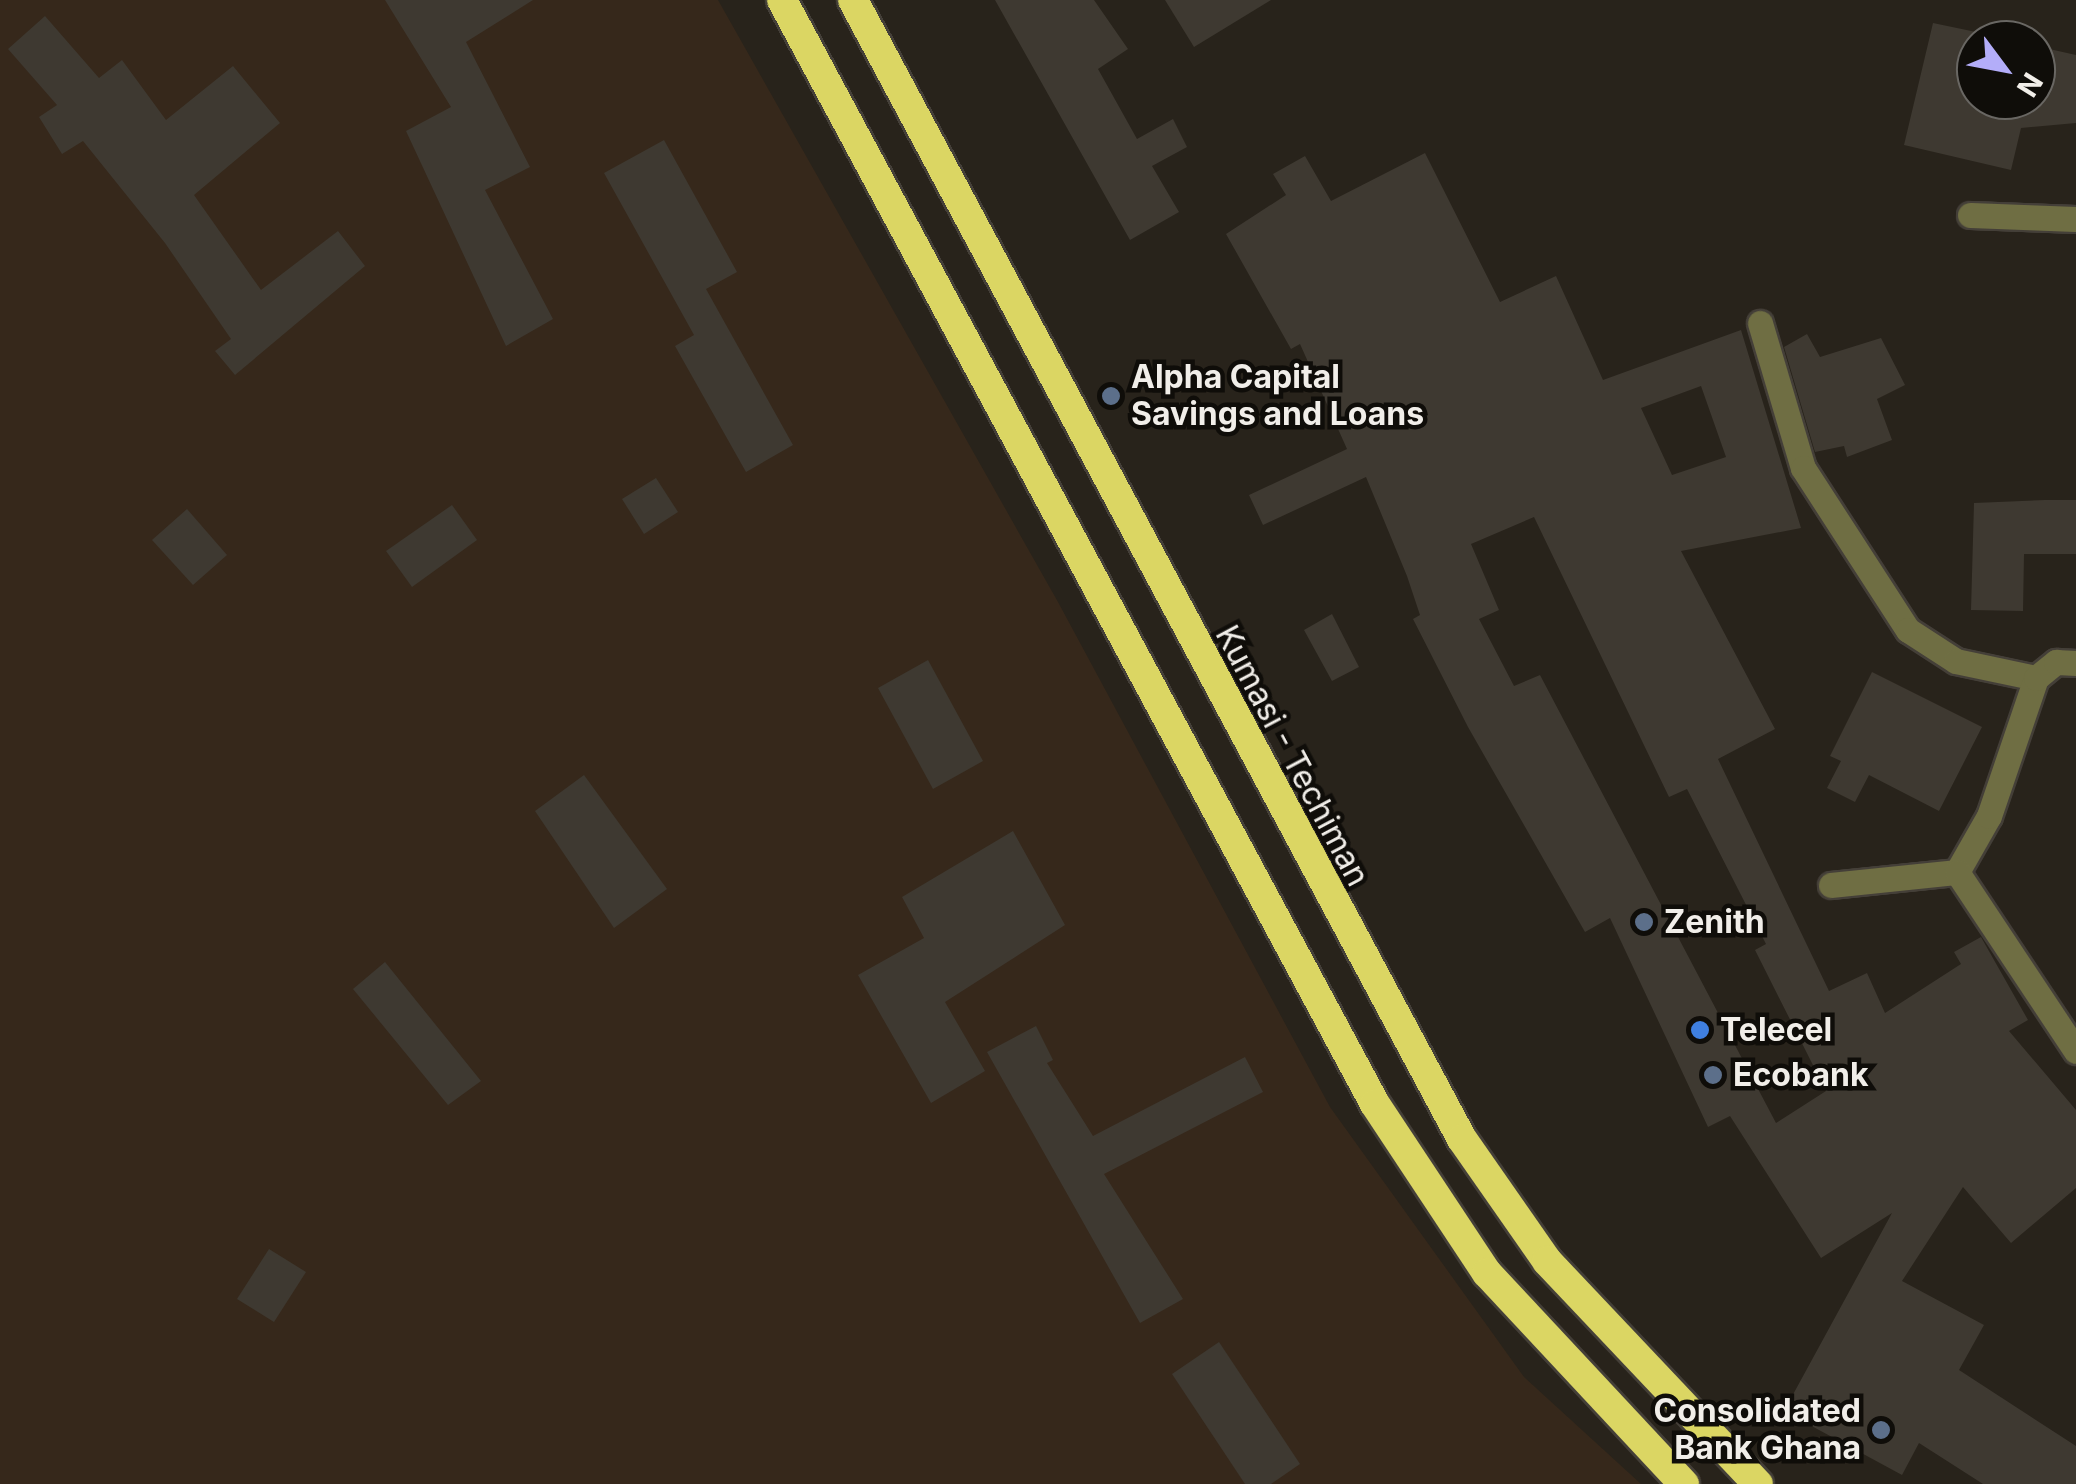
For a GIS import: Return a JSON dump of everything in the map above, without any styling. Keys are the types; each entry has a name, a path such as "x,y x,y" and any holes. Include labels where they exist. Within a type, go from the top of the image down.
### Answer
{"highway":[{"path":"782,0 1375,1104 1487,1273 1684,1484"},
{"name":"Kumasi - Techiman","path":"852,0 1462,1140 1547,1261 1758,1484"}],"street":[{"path":"1970,216 2076,218"},
{"path":"1760,323 1803,468 1908,630 1956,660 2036,678"},
{"path":"1957,872 1989,816 2036,678 2056,662 2076,663"},
{"path":"1831,884 1957,872"},
{"path":"1957,872 2076,1051"}],"shaded area":[{"path":"0,0 718,0 1058,602 1330,1107 1524,1377 1641,1484 0,1484"}],"building":[{"path":"385,0 533,0 466,42 530,167 485,190 553,319 506,346 406,131 451,107"},
{"path":"995,0 1094,0 1128,49 1098,69 1137,139 1173,119 1187,147 1152,166 1179,212 1130,240"},
{"path":"1165,0 1271,0 1194,47"},
{"path":"45,16 99,78 122,60 166,120 233,66 280,123 194,195 261,290 338,231 365,266 235,375 215,351 231,339 165,243 83,141 62,154 39,117 57,105 8,49"},
{"path":"1933,23 1956,28 1956,120 2056,120 2056,50 2076,55 2076,123 2021,128 2011,170 1904,145"},
{"path":"664,140 737,272 706,289 793,445 746,472 675,346 694,335 604,173"},
{"path":"1425,153 1500,302 1556,276 1603,380 1741,330 1801,528 1681,551 1775,729 1718,759 1829,991 1867,973 1885,1013 1961,964 1954,952 1981,937 2028,1020 2009,1031 2076,1110 2076,1188 2011,1243 1963,1187 1902,1281 1984,1325 1959,1370 2076,1446 2076,1484 1983,1484 1919,1443 1902,1475 1784,1411 1892,1213 1821,1258 1730,1116 1708,1127 1610,918 1585,932 1468,727 1413,619 1420,615 1366,477 1263,525 1249,495 1347,449 1300,344 1291,349 1226,234 1286,195 1273,174 1305,156 1331,201","holes":["1701,386 1726,457 1672,475 1641,408","1534,517 1669,797 1687,789 1766,944 1755,950 1826,1091 1776,1123 1540,675 1514,686 1479,619 1499,610 1471,544"]},
{"path":"1807,334 1820,357 1881,338 1905,385 1877,399 1892,440 1847,457 1844,446 1815,452 1784,347"},
{"path":"656,478 678,512 644,534 622,499"},
{"path":"2076,500 2076,554 2024,554 2023,611 1971,610 1974,503"},
{"path":"452,505 477,540 412,587 386,551"},
{"path":"187,509 227,555 193,585 152,540"},
{"path":"1332,614 1359,667 1332,681 1304,630"},
{"path":"928,660 983,761 933,789 878,688"},
{"path":"1872,672 1982,727 1939,811 1869,775 1855,802 1827,788 1841,761 1830,756"},
{"path":"584,775 667,889 614,928 535,811"},
{"path":"1013,831 1065,925 945,1002 985,1071 931,1103 858,975 924,938 902,897"},
{"path":"385,962 481,1081 448,1105 353,989"},
{"path":"1036,1026 1053,1060 1047,1063 1093,1136 1245,1057 1263,1092 1104,1174 1183,1299 1140,1323 987,1052"},
{"path":"269,1249 306,1272 274,1322 237,1299"},
{"path":"1219,1342 1300,1464 1271,1484 1245,1484 1172,1374"}],"place":[{"name":"Alpha Capital Savings and Loans","path":"1111,396"},
{"name":"Zenith","path":"1644,922"},
{"name":"Telecel","path":"1700,1030"},
{"name":"Ecobank","path":"1713,1075"},
{"name":"Consolidated Bank Ghana","path":"1881,1430"}]}
